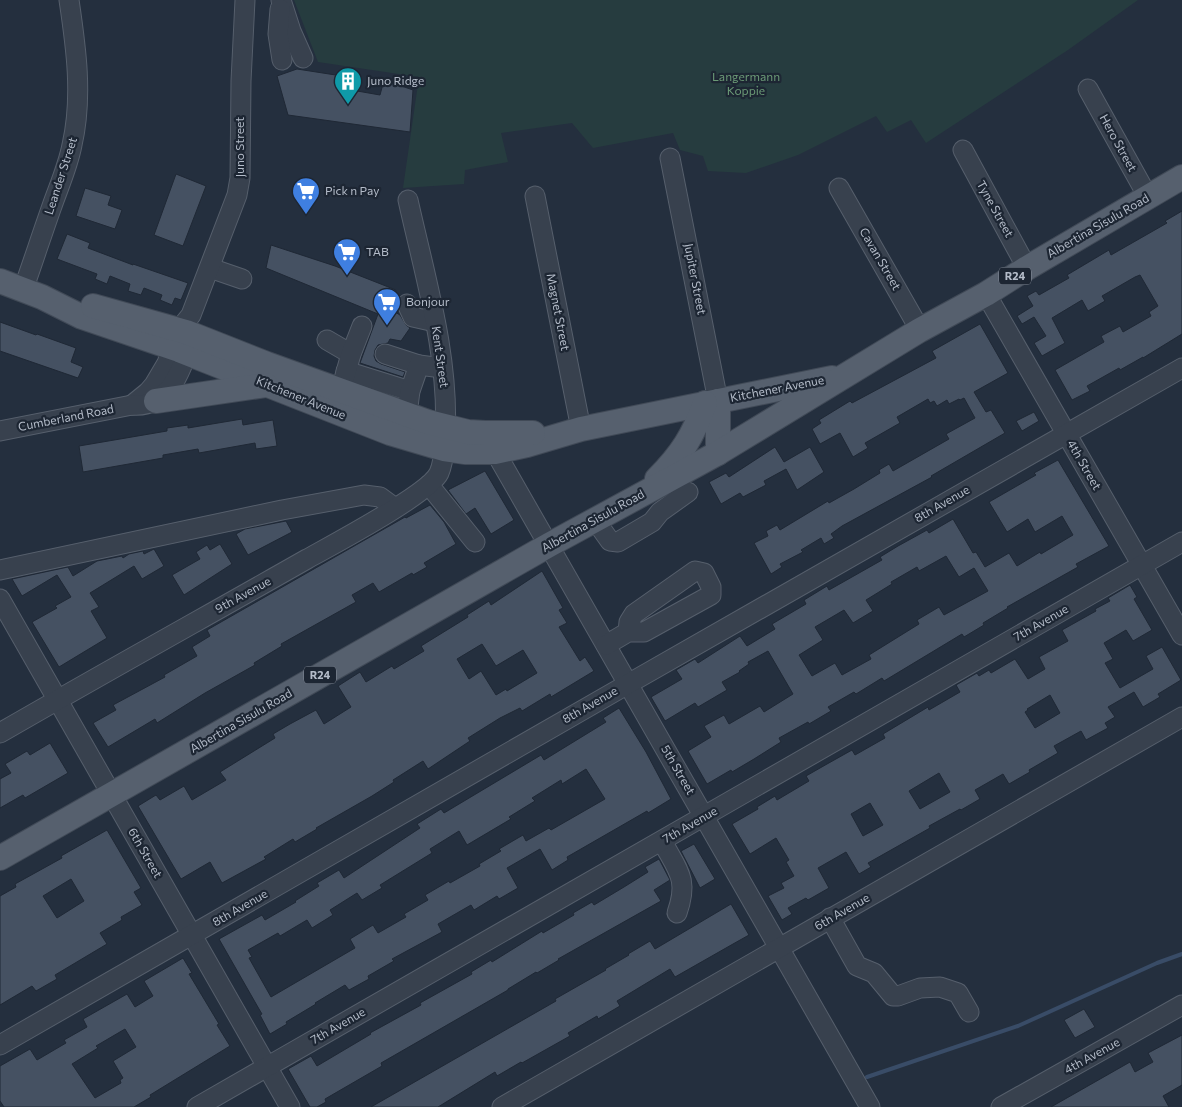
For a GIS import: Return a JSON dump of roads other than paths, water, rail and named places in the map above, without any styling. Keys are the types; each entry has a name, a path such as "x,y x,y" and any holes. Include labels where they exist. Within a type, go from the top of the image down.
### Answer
{"main road":[{"name":"Albertina Sisulu Road","path":"0,858 549,545 718,453 849,375 920,330 986,294 1182,177"},
{"name":"Kitchener Avenue","path":"0,281 33,293 93,306 267,364 346,372 408,402 445,438 465,452 490,443 527,445 575,430 849,375"},
{"name":"Kitchener Avenue","path":"185,336 268,384 390,433 445,438"},
{"path":"156,401 268,384"},
{"path":"711,402 718,453"},
{"name":"R24","path":"641,494 670,466 685,447 711,402"}],"street":[{"name":"Leander Street","path":"33,293 75,130 77,72 75,38 69,0"},
{"name":"Juno Street","path":"185,336 237,195 240,178 240,81 245,0"},
{"path":"281,0 291,31 303,58"},
{"path":"281,0 278,34 282,60"},
{"name":"Hero Street","path":"1088,89 1148,197"},
{"name":"Tyne Street","path":"963,150 1027,268"},
{"name":"Jupiter Street","path":"670,158 711,402"},
{"name":"Cavan Street","path":"839,188 920,330"},
{"name":"Magnet Street","path":"535,196 575,430"},
{"name":"Kent Street","path":"408,200 435,322 446,405 445,438"},
{"path":"210,268 242,278"},
{"name":"4th Street","path":"986,294 1182,635"},
{"path":"406,304 415,318 435,322"},
{"path":"346,372 362,326"},
{"path":"156,401 172,385 185,336"},
{"name":"Cumberland Road","path":"132,405 154,385 185,336"},
{"path":"327,340 346,372"},
{"path":"385,354 419,365 442,368"},
{"path":"408,402 419,365"},
{"name":"8th Avenue","path":"0,1045 1182,368"},
{"name":"Cumberland Road","path":"0,431 132,405 142,406 156,401"},
{"name":"9th Avenue","path":"0,733 395,508 429,485 439,473 445,438"},
{"name":"5th Street","path":"490,443 870,1107"},
{"path":"429,485 475,542"},
{"path":"595,520 610,541 618,542 652,522 660,512 688,492"},
{"path":"0,570 272,512 364,495 380,497 395,508"},
{"name":"7th Avenue","path":"197,1107 1182,542"},
{"name":"6th Street","path":"0,599 290,1107"},
{"path":"606,645 628,632"},
{"name":"6th Avenue","path":"502,1107 1182,717"},
{"path":"662,841 683,882 682,900 677,913"},
{"path":"830,918 857,966 874,973 894,996 925,987 940,987 958,993 969,1012"},
{"name":"4th Avenue","path":"1001,1107 1182,1006"}],"waterway":[{"path":"867,1077 1018,1026 1157,963 1182,954"}],"place":[{"name":"Juno Ridge","path":"348,105"},
{"name":"Pick n Pay","path":"306,215"},
{"name":"TAB","path":"347,276"},
{"name":"Bonjour","path":"387,326"}],"park label":[{"name":"Langermann Koppie","path":"746,84"}]}
